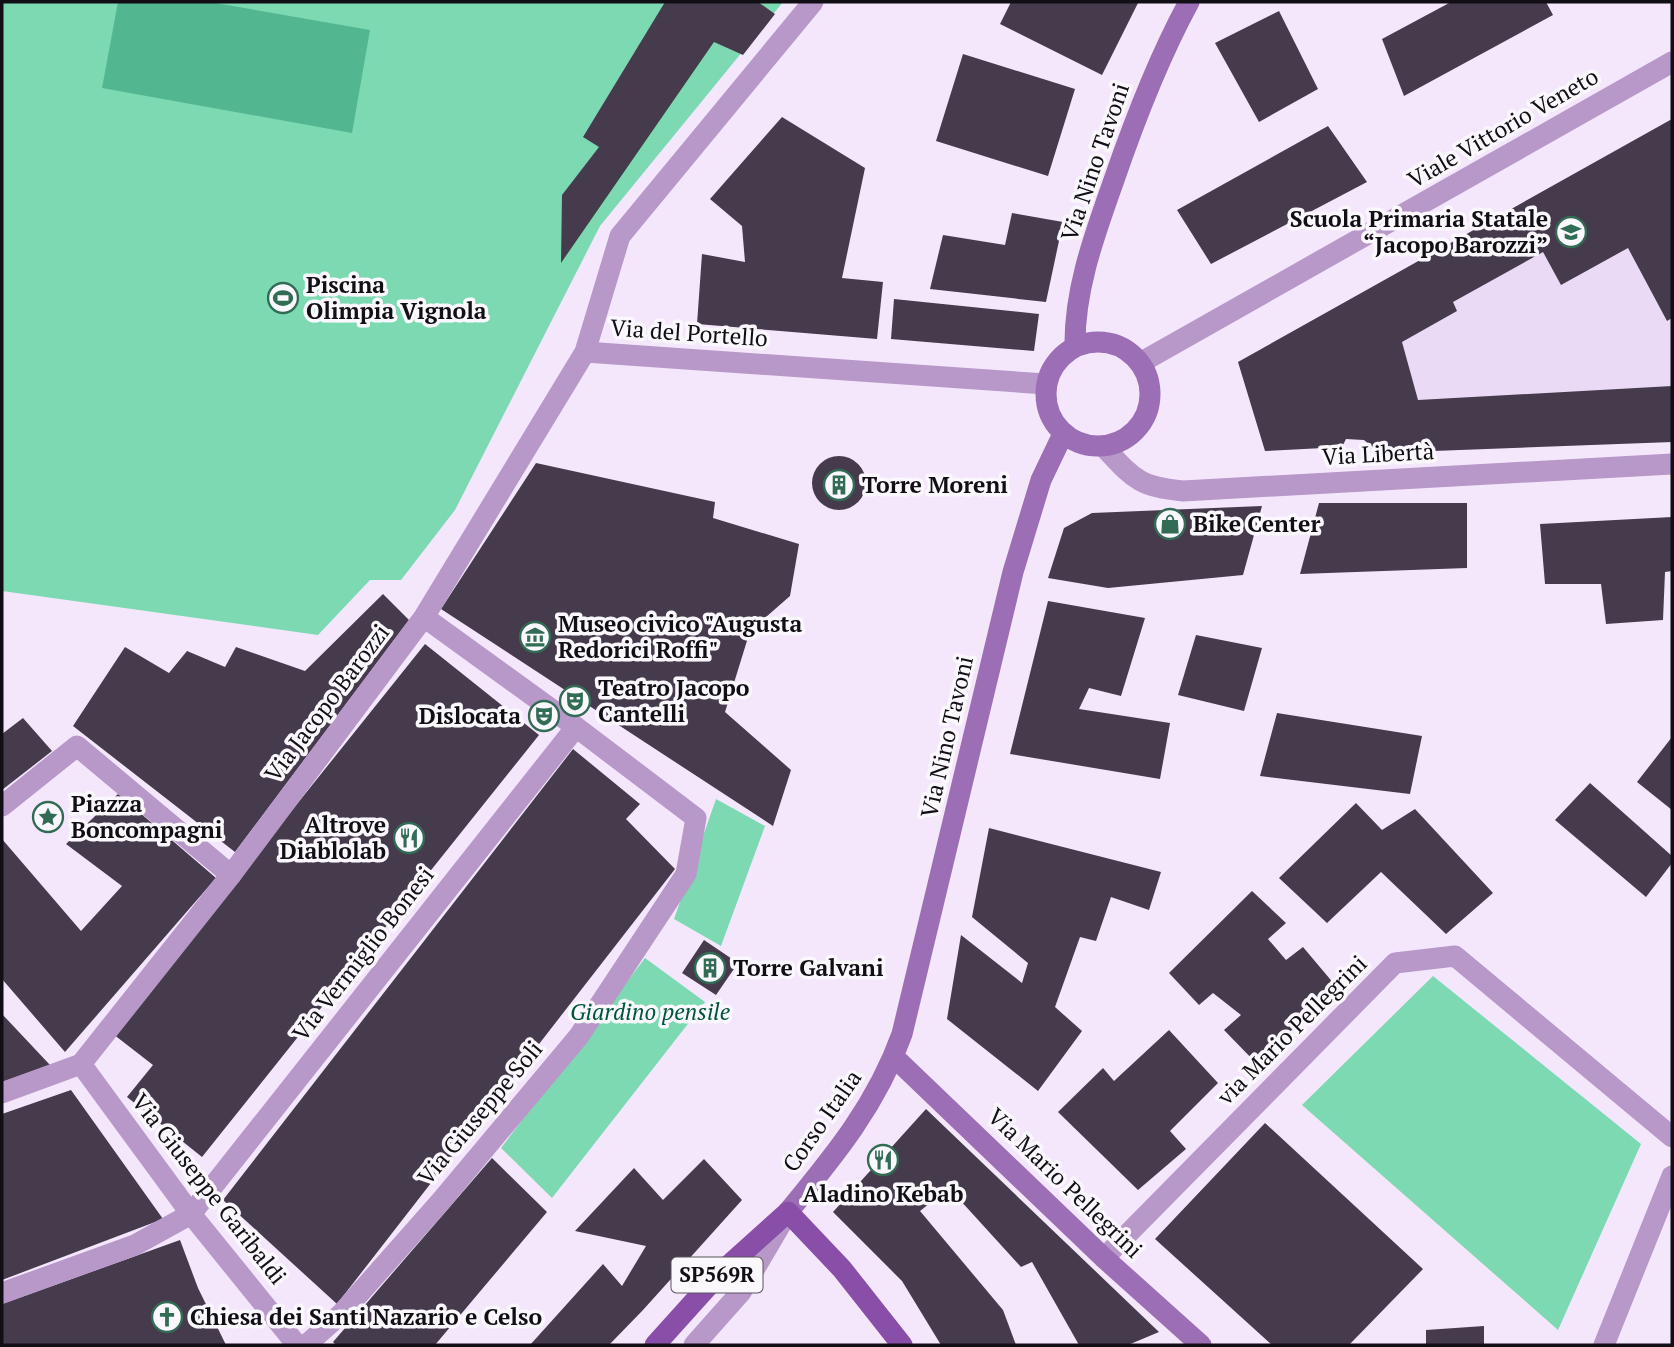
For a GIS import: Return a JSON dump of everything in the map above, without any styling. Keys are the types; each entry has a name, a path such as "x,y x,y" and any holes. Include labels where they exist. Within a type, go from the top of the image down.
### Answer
{"main road":[{"name":"Via Nino Tavoni","path":"1074,347 1076,309 1100,222 1144,96 1189,2"},
{"path":"1093,342 1111,343 1127,350 1140,363 1150,388 1149,402 1138,427 1128,436 1116,443 1088,446 1063,434 1054,424 1048,411 1046,384 1056,363 1074,347 1093,342"},
{"name":"Via Nino Tavoni","path":"894,1057 902,1034 1013,572 1041,480 1063,434"},
{"name":"Corso Italia","path":"655,1345 719,1273 788,1212 862,1118 881,1087 894,1057"},
{"name":"Via Mario Pellegrini","path":"894,1057 1104,1258 1201,1345"},
{"path":"788,1212 842,1269 902,1345"}],"street":[{"name":"Via del Portello","path":"813,2 620,236 585,352 1046,384"},
{"name":"Viale Vittorio Veneto","path":"1140,363 1672,62"},
{"name":"Via Jacopo Barozzi","path":"81,1064 231,875 424,617 585,352"},
{"name":"Via Libertà","path":"1103,446 1141,483 1156,488 1183,491 1672,464"},
{"path":"424,617 576,727"},
{"name":"Via Giuseppe Soli","path":"306,1345 342,1313 441,1201 579,1036 687,874 696,818 576,727"},
{"name":"Via Vermiglio Bonesi","path":"191,1214 576,727"},
{"path":"2,806 77,746 231,875"},
{"name":"via Mario Pellegrini","path":"1104,1258 1395,963 1455,956 1672,1137"},
{"path":"2,1093 81,1064"},
{"name":"Via Giuseppe Garibaldi","path":"81,1064 191,1214 297,1345"},
{"path":"1604,1345 1672,1176"},
{"name":"Corso Italia","path":"694,1345 741,1292 788,1212"},
{"path":"2,1293 135,1245 191,1214"}],"shaded area":[{"path":"118,2 210,2 370,30 352,133 102,88"},
{"name":"Scuola Primaria Statale “Jacopo Barozzi”","path":"1672,119 1672,442 1380,453 1364,440 1346,439 1342,447 1265,451 1238,362"}],"green space":[{"name":"Piscina Olimpia Vignola","path":"2,2 783,2 600,226 455,510 401,580 370,580 318,635 2,591"},
{"name":"Giardino pensile","path":"716,799 765,826 721,946 674,919"},
{"name":"Giardino pensile","path":"645,958 705,1002 552,1198 501,1148"},
{"path":"1433,976 1641,1144 1558,1330 1302,1105"}],"building":[{"path":"665,2 758,2 775,14 743,55 714,42 561,263 562,195 599,147 583,137"},
{"path":"1011,2 1138,3 1102,75 1000,24"},
{"path":"1451,2 1546,2 1553,15 1404,96 1382,39"},
{"path":"1279,11 1318,89 1259,122 1215,43"},
{"path":"963,54 1075,89 1048,176 936,141"},
{"path":"782,117 865,168 842,278 883,282 877,339 697,324 702,254 745,262 742,226 710,199"},
{"name":"Scuola Primaria Statale “Jacopo Barozzi”","path":"1672,119 1672,318 1667,321 1628,248 1561,285 1543,252 1453,302 1457,311 1402,342 1418,400 1672,386 1672,442 1380,453 1364,440 1346,439 1342,447 1265,451 1238,362"},
{"path":"1328,126 1367,182 1211,264 1177,210"},
{"path":"1012,213 1063,222 1046,302 930,289 943,235 1005,245"},
{"path":"894,299 1039,314 1034,351 891,339"},
{"name":"Torre Moreni","path":"839,456 858,464 866,483 858,502 839,510 820,502 812,483 820,464"},
{"path":"536,463 715,502 713,518 799,544 790,596 750,631 725,712 791,770 773,826 441,609"},
{"path":"1319,503 1467,503 1467,568 1300,574"},
{"path":"1262,506 1243,575 1108,588 1048,578 1064,528 1092,513"},
{"path":"1672,517 1672,571 1665,572 1663,620 1606,624 1601,584 1545,584 1540,524"},
{"path":"383,594 409,620 235,852 73,726 125,647 169,673 187,651 225,667 236,647 305,671"},
{"path":"1048,601 1145,618 1121,696 1089,688 1079,709 1170,723 1160,779 1010,754"},
{"path":"1196,635 1262,648 1244,711 1178,695"},
{"path":"425,644 539,735 202,1157 127,1097 153,1065 113,1034"},
{"path":"1277,713 1422,736 1410,794 1260,776"},
{"path":"23,718 52,751 2,790 2,734"},
{"path":"1672,737 1672,810 1637,782"},
{"path":"573,749 640,804 626,819 675,869 337,1304 223,1200"},
{"path":"1590,783 1672,856 1672,863 1646,897 1555,820"},
{"path":"118,794 216,878 65,1052 2,979 2,839 81,931 122,886 66,844"},
{"path":"1356,803 1382,830 1415,809 1493,893 1446,934 1381,872 1327,923 1279,878"},
{"path":"989,828 1161,872 1149,910 1111,897 1096,941 1080,937 1055,1007 1082,1031 1038,1091 947,1019 961,935 1022,983 1028,963 972,917"},
{"path":"1252,891 1286,923 1268,939 1286,960 1303,947 1335,985 1258,1065 1224,1030 1241,1015 1213,993 1199,1005 1169,973"},
{"name":"Torre Galvani","path":"704,940 738,963 716,995 682,973"},
{"path":"2,1014 50,1065 2,1082"},
{"path":"1169,1030 1218,1083 1170,1131 1186,1149 1138,1190 1058,1112 1103,1068 1114,1081"},
{"path":"71,1090 163,1219 2,1280 2,1114"},
{"path":"926,1109 1159,1332 1128,1345 1079,1345 1032,1262 1021,1267 949,1188 920,1211 1003,1310 1016,1345 941,1345 902,1281 833,1212"},
{"path":"1265,1123 1423,1269 1349,1345 1272,1345 1155,1239"},
{"path":"492,1158 547,1212 435,1345 336,1345 333,1342"},
{"path":"704,1159 742,1200 643,1310 609,1345 530,1345 603,1264 622,1286 646,1246 575,1231 634,1168 663,1200"},
{"path":"180,1240 198,1288 226,1345 2,1345 2,1304"},
{"path":"1484,1326 1484,1345 1426,1345 1426,1330"}],"place":[{"name":"Scuola Primaria Statale “Jacopo Barozzi”","path":"1571,232"},
{"name":"Piscina Olimpia Vignola","path":"283,298"},
{"name":"Torre Moreni","path":"839,485"},
{"name":"Bike Center","path":"1170,524"},
{"name":"Museo civico \"Augusta Redorici Roffi\"","path":"535,637"},
{"name":"Teatro Jacopo Cantelli","path":"575,701"},
{"name":"Dislocata","path":"544,716"},
{"name":"Piazza Boncompagni","path":"48,817"},
{"name":"Altrove Diablolab","path":"409,838"},
{"name":"Torre Galvani","path":"710,968"},
{"name":"Aladino Kebab","path":"883,1160"},
{"name":"Chiesa dei Santi Nazario e Celso","path":"167,1317"}]}
